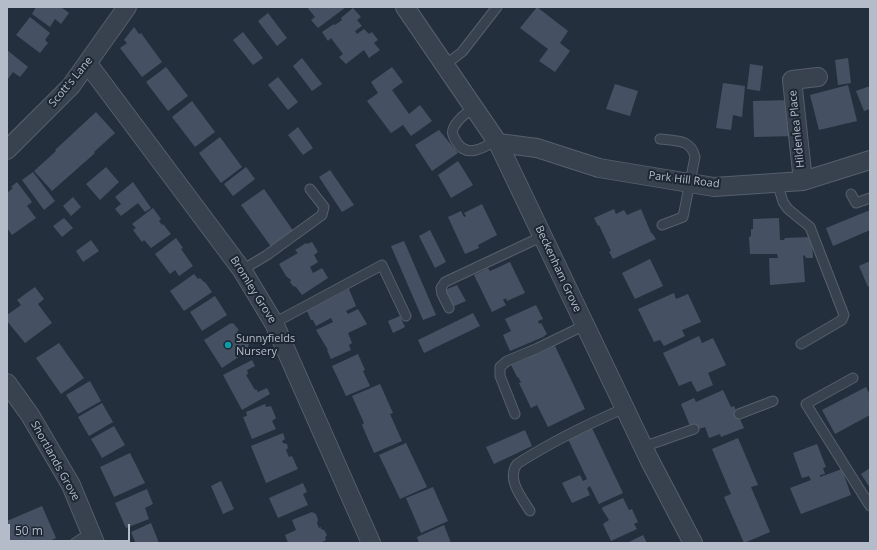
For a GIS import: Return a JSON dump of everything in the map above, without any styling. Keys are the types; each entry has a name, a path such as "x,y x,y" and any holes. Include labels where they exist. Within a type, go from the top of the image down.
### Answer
{"street":[{"name":"Scott's Lane","path":"7,149 70,86 88,64 127,7"},
{"name":"Beckenham Grove","path":"405,7 497,142 643,447 693,543"},
{"name":"Bromley Grove","path":"88,64 242,270 274,323 371,543"},
{"name":"Hildenlea Place","path":"803,181 792,80 818,77"},
{"name":"Park Hill Road","path":"497,142 537,148 599,168 714,186 803,181 870,160"},
{"name":"Shortlands Grove","path":"7,383 30,415 71,486 93,538"}],"lane":[{"path":"444,65 462,52 497,7"},
{"path":"474,107 460,119 453,128 452,133 458,146 469,151 497,142"},
{"path":"660,139 690,145 693,148 695,157 683,217 662,226"},
{"path":"777,182 783,202 788,209 810,227 844,315 842,320 801,344"},
{"path":"242,270 267,255 322,215 324,207 310,189"},
{"path":"851,194 856,203 870,198"},
{"path":"449,308 442,294 441,288 445,282 543,236"},
{"path":"274,323 382,265 406,316"},
{"path":"515,414 500,376 500,367 507,361 585,326"},
{"path":"853,378 806,404 870,506"},
{"path":"739,414 773,400"},
{"path":"530,511 514,482 514,469 517,464 583,426 625,408"},
{"path":"643,447 694,429"},
{"path":"75,543 93,538"}],"building":[{"path":"36,7 61,7 69,13 61,24 55,19 50,27 32,14"},
{"path":"307,7 346,7 318,28 311,20 315,17"},
{"path":"537,7 568,31 560,43 570,51 555,72 539,61 548,49 520,28"},
{"path":"353,8 361,17 357,20 362,26 355,31 357,34 364,29 369,34 372,32 378,40 374,43 380,50 369,58 364,50 346,64 339,57 343,54 331,38 328,41 322,32 342,20 341,18"},
{"path":"268,13 287,38 277,46 258,21"},
{"path":"30,17 50,33 45,40 48,43 40,53 16,35"},
{"path":"134,27 139,34 141,33 162,62 142,77 120,48 127,43 124,40"},
{"path":"243,32 263,58 253,65 233,40"},
{"path":"7,50 28,67 20,77 13,72 7,79"},
{"path":"302,58 322,84 312,91 293,66"},
{"path":"848,58 851,83 838,85 835,60"},
{"path":"750,64 763,66 760,91 747,89"},
{"path":"166,67 188,96 168,111 146,82"},
{"path":"392,67 403,82 392,90 409,114 420,105 432,121 411,136 403,125 391,133 367,101 378,93 371,82"},
{"path":"278,77 298,102 288,110 268,85"},
{"path":"723,83 745,86 742,117 733,115 731,130 716,128"},
{"path":"615,84 638,91 630,116 606,109"},
{"path":"848,85 857,121 819,130 810,95"},
{"path":"870,86 870,109 864,111 856,91"},
{"path":"792,100 794,136 754,137 753,101"},
{"path":"192,101 215,132 195,147 172,117"},
{"path":"96,112 115,133 52,191 34,171"},
{"path":"298,127 313,148 303,155 288,135"},
{"path":"439,130 458,153 432,171 415,145"},
{"path":"220,137 242,167 221,183 199,153"},
{"path":"458,161 473,185 451,198 438,175"},
{"path":"106,167 119,182 100,200 86,184"},
{"path":"246,167 255,179 233,196 224,184"},
{"path":"330,170 354,205 342,212 319,177"},
{"path":"33,172 55,201 44,210 22,180"},
{"path":"17,182 32,202 27,206 36,218 12,235 7,228 7,193"},
{"path":"133,182 151,208 145,212 138,203 121,216 115,209 121,204 115,197"},
{"path":"264,189 294,232 272,248 241,205"},
{"path":"73,197 81,207 71,216 63,206"},
{"path":"482,204 497,235 478,245 479,248 465,254 448,217 461,211 464,217 466,216 464,213"},
{"path":"153,208 161,219 159,221 171,234 151,248 144,240 142,242 133,230 136,228 132,224"},
{"path":"614,209 616,214 624,210 627,215 641,209 651,233 656,239 613,259 599,225 598,226 594,218"},
{"path":"870,210 870,230 833,246 826,228"},
{"path":"64,218 73,228 62,237 53,226"},
{"path":"779,218 780,240 784,240 785,238 812,237 813,258 806,258 803,255 805,282 770,285 769,258 778,258 777,254 750,254 749,237 751,236 751,229 753,229 753,219"},
{"path":"430,230 446,262 435,268 419,236"},
{"path":"176,238 183,248 181,249 193,266 179,276 175,270 170,274 155,254"},
{"path":"91,240 99,251 83,262 76,251"},
{"path":"404,241 436,315 423,320 391,246"},
{"path":"312,242 318,252 314,255 318,262 310,267 313,273 322,268 328,278 302,295 290,282 291,280 286,276 279,264 298,253 295,250 306,243"},
{"path":"650,259 663,286 635,299 622,273"},
{"path":"870,261 870,286 868,287 859,266"},
{"path":"510,262 525,293 507,301 506,298 503,300 506,305 492,312 474,275 488,268 490,271"},
{"path":"194,274 198,279 200,278 205,282 212,292 184,311 170,291"},
{"path":"457,285 466,301 452,307 445,290"},
{"path":"35,287 44,299 38,304 52,323 25,343 7,321 7,315 21,305 17,300"},
{"path":"349,289 356,306 346,311 348,314 358,309 367,324 348,333 352,343 349,345 351,350 331,359 328,350 316,330 333,322 331,318 316,326 313,320 311,320 307,311"},
{"path":"674,293 676,299 688,294 701,322 682,330 685,336 664,346 660,340 654,342 638,309"},
{"path":"215,296 227,315 202,331 190,312"},
{"path":"536,305 543,319 538,321 539,324 541,323 547,334 510,351 503,335 511,331 505,319"},
{"path":"473,313 480,326 424,353 418,340"},
{"path":"400,316 405,327 393,333 388,321"},
{"name":"Sunnyfields Nursery","path":"233,323 239,330 237,331 241,337 242,336 246,339 249,343 249,350 222,368 204,340"},
{"path":"699,336 702,343 713,338 726,365 708,373 713,385 697,392 691,381 679,386 663,353"},
{"path":"59,343 84,378 61,394 36,358"},
{"path":"555,346 585,409 548,427 537,405 531,408 519,383 521,382 511,365"},
{"path":"358,354 365,370 363,371 370,386 346,396 332,366"},
{"path":"252,360 255,366 247,370 248,374 246,375 255,390 256,389 258,392 267,388 270,394 242,410 223,375"},
{"path":"90,381 101,401 78,414 66,395"},
{"path":"380,384 393,413 390,414 402,441 374,453 362,425 364,423 352,396"},
{"path":"866,387 870,395 870,415 835,434 822,410"},
{"path":"723,390 731,407 734,406 744,428 721,437 720,434 709,438 705,427 695,430 693,424 690,426 681,404 694,398 696,402"},
{"path":"102,403 113,422 89,436 78,417"},
{"path":"265,404 266,407 271,406 276,418 272,421 276,429 252,439 243,417 247,416 246,412"},
{"path":"114,426 125,445 102,458 91,439"},
{"path":"592,428 623,493 599,504 590,486 587,488 590,495 572,503 562,483 580,475 583,481 587,479 568,439"},
{"path":"525,430 532,446 494,464 486,447"},
{"path":"283,433 285,439 282,441 283,443 287,444 288,448 286,450 289,457 292,456 298,469 266,483 251,446"},
{"path":"738,438 758,485 751,487 770,532 744,543 724,497 731,494 712,449"},
{"path":"406,443 427,487 400,499 379,455"},
{"path":"817,444 826,467 823,468 825,474 820,475 820,477 842,469 851,495 801,514 790,488 811,480 809,476 802,478 793,453"},
{"path":"130,453 145,483 114,497 100,467"},
{"path":"870,468 870,488 861,474"},
{"path":"221,481 234,509 223,514 211,486"},
{"path":"303,483 307,492 303,494 308,505 278,518 269,498"},
{"path":"433,487 448,521 421,533 406,498"},
{"path":"147,489 153,504 145,508 149,519 126,528 115,503"},
{"path":"623,498 629,510 632,509 638,522 634,524 637,529 611,541 603,524 609,520 602,509 603,507"},
{"path":"42,506 56,538 45,543 7,543 7,521"},
{"path":"312,512 316,514 319,528 321,527 327,535 325,538 326,540 320,543 288,543 285,535 296,530 292,520"},
{"path":"151,523 159,543 133,543 135,542 131,532"},
{"path":"444,525 451,543 419,543 417,537"},
{"path":"643,535 647,543 627,543"}],"place":[{"name":"Sunnyfields Nursery","path":"228,345"}]}
